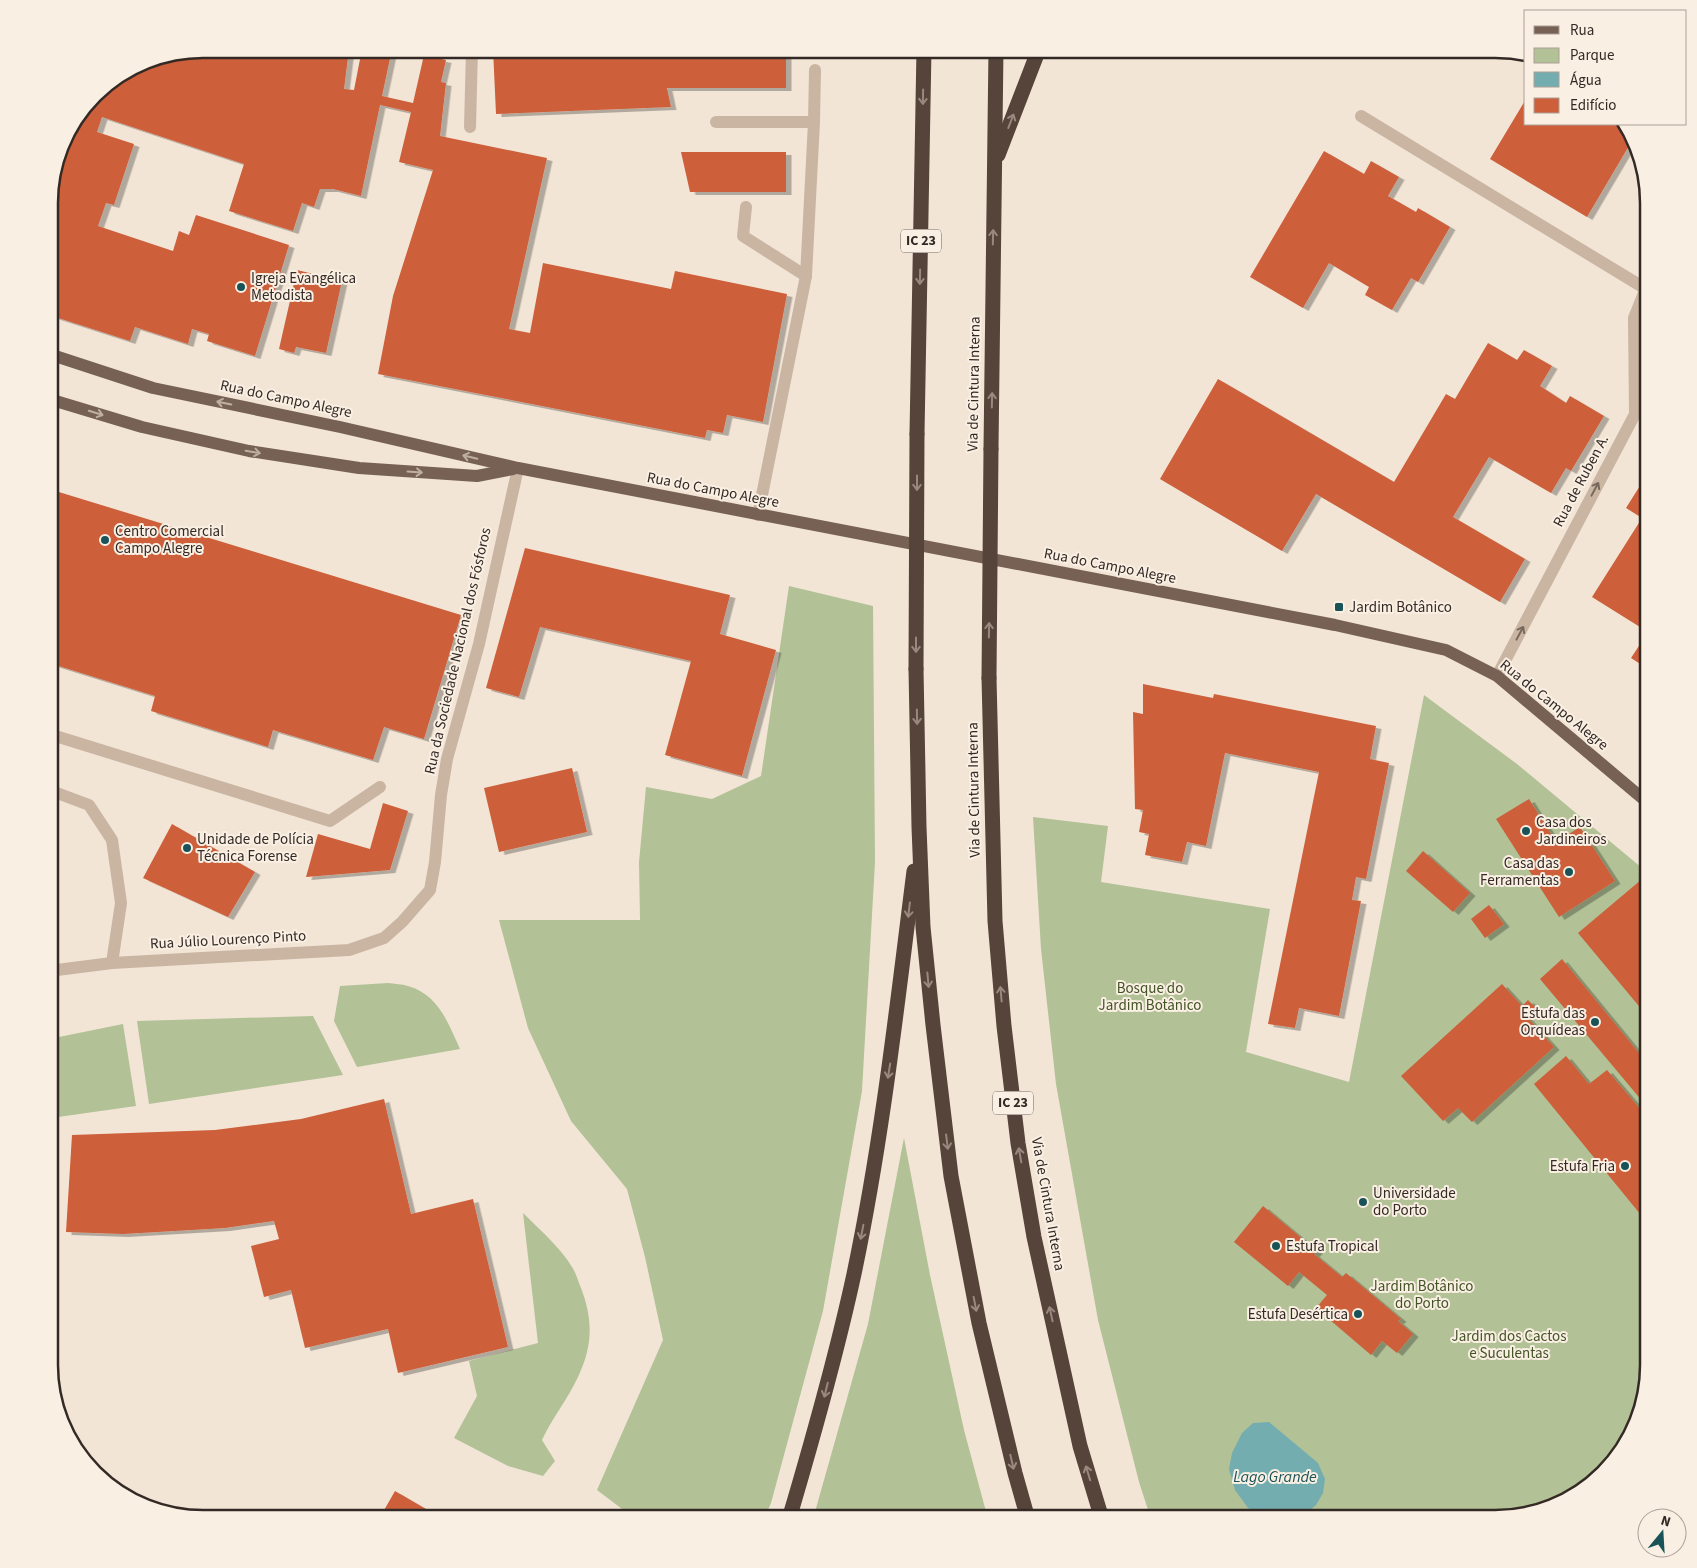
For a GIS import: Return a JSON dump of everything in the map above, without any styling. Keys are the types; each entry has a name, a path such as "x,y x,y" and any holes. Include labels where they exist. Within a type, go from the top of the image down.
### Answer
{"highway":[{"name":"IC 23","path":"924,58 917,434 916,668 919,827 925,946 932,1025 951,1176 979,1323 1025,1510"},
{"name":"Via de Cintura Interna","path":"996,58 989,678 995,921 1004,1026 1018,1143 1034,1237 1080,1446 1099,1510"},
{"path":"994,166 1036,58"},
{"path":"792,1510 825,1395 854,1274 870,1192 890,1063 919,827"}],"main road":[{"name":"Rua do Campo Alegre","path":"58,357 153,388 340,427 518,468 1336,625 1446,650 1497,676 1640,796"},
{"name":"Rua do Campo Alegre","path":"58,402 142,427 231,447 359,468 478,476 518,468"}],"street":[{"path":"470,127 472,58"},
{"path":"758,515 806,276 815,70"},
{"name":"Rua de Ruben A.","path":"1361,116 1639,281"},
{"path":"716,122 814,122"},
{"path":"746,207 743,236 806,276"},
{"name":"Rua de Ruben A.","path":"1497,676 1635,414 1634,318 1639,305"},
{"name":"Rua da Sociedade Nacional dos Fósforos","path":"402,922 430,890 447,759 479,644 518,468"},
{"path":"58,737 330,821 380,787"},
{"path":"58,793 89,805 112,840 121,903 112,963"},
{"name":"Rua Júlio Lourenço Pinto","path":"58,970 112,963 349,950 384,938 402,922"}],"green space":[{"path":"789,586 873,606 875,862 862,1091 823,1311 771,1503 768,1510 623,1510 597,1490 663,1340 645,1257 627,1189 571,1121 528,1028 499,920 640,920 639,862 646,787 712,799 761,776"},
{"name":"Jardim Botânico do Porto","path":"1424,695 1517,764 1640,866 1640,1365 1637,1394 1628,1421 1620,1438 1609,1454 1583,1480 1567,1491 1550,1499 1523,1508 1504,1510 1148,1510 1139,1482 1098,1320 1056,1084 1041,949 1033,817 1108,826 1101,882 1270,909 1246,1052 1349,1082"},
{"path":"388,983 408,986 428,996 441,1011 460,1049 357,1067 334,1021 340,986"},
{"path":"313,1016 343,1075 149,1104 137,1021"},
{"path":"123,1024 136,1106 58,1117 58,1037"},
{"path":"904,1138 930,1275 964,1430 986,1510 816,1510 868,1324"},
{"path":"523,1213 555,1245 567,1259 576,1274 588,1311 590,1332 583,1366 542,1440 555,1461 543,1476 508,1466 454,1438 477,1396 469,1361 538,1343"}],"water":[{"name":"Lago Grande","path":"1269,1422 1318,1463 1325,1479 1323,1493 1316,1505 1310,1510 1253,1510 1248,1508 1235,1490 1229,1469 1232,1453 1242,1433 1253,1423"}],"building":[{"path":"348,58 344,89 354,90 360,58 390,58 382,96 413,103 423,58 446,60 441,82 446,83 440,136 547,158 509,329 530,333 543,263 671,289 675,271 787,294 763,422 727,415 723,433 707,430 705,438 378,374 393,296 433,170 399,162 411,112 380,105 361,196 333,189 320,189 314,207 302,203 293,231 229,211 244,164 102,117 97,132 134,144 114,205 106,203 98,226 173,251 179,231 189,235 196,215 289,245 255,356 207,341 209,334 192,329 188,344 135,327 130,341 58,318 58,193 62,165 72,139 82,122 107,94 139,72 165,62 184,59"},
{"path":"493,58 786,58 786,88 667,88 671,107 496,114"},
{"path":"1524,102 1524,125 1617,125 1628,147 1587,217 1490,159"},
{"path":"1324,151 1364,174 1371,161 1399,177 1388,196 1416,212 1418,208 1450,227 1418,282 1411,278 1392,310 1365,295 1369,287 1329,263 1303,308 1250,277"},
{"path":"681,152 786,152 786,192 690,192"},
{"path":"297,270 342,281 326,353 296,347 294,353 279,349"},
{"path":"1488,343 1517,360 1524,350 1552,366 1540,386 1566,403 1570,396 1604,416 1571,471 1566,468 1551,493 1489,457 1453,517 1525,559 1500,602 1316,494 1282,551 1160,479 1218,379 1394,482 1446,394 1455,399"},
{"path":"1639,487 1639,516 1626,508"},
{"path":"58,492 461,615 424,739 384,727 373,760 273,730 268,747 151,711 155,696 58,666"},
{"path":"1639,522 1639,627 1592,597"},
{"path":"525,548 730,595 720,634 776,650 742,776 665,755 691,661 540,627 519,697 486,688"},
{"path":"1639,645 1639,663 1631,658"},
{"path":"1143,684 1213,698 1214,694 1376,726 1370,759 1389,763 1366,879 1356,877 1352,900 1361,901 1339,1016 1299,1008 1295,1028 1268,1024 1319,772 1225,753 1206,846 1187,842 1182,862 1145,855 1149,834 1139,832 1143,810 1135,809 1133,712 1143,714"},
{"path":"572,768 587,832 499,852 484,788"},
{"name":"Casa das Ferramentas","path":"1529,799 1556,842 1580,827 1615,881 1559,917 1496,819"},
{"path":"383,803 408,811 390,870 306,877 318,834 370,849"},
{"name":"Unidade de Polícia Técnica Forense","path":"172,824 255,872 228,917 143,878"},
{"path":"1423,851 1470,893 1453,912 1406,871"},
{"path":"1640,881 1640,1007 1578,933"},
{"path":"1489,905 1504,924 1485,938 1471,919"},
{"name":"Estufa das Orquídeas","path":"1562,959 1640,1054 1640,1098 1540,979"},
{"path":"1502,984 1522,1006 1528,1000 1536,1008 1526,1016 1554,1047 1472,1122 1458,1108 1443,1121 1401,1076"},
{"name":"Estufa Fria","path":"1566,1056 1589,1084 1607,1070 1640,1108 1640,1214 1534,1084"},
{"path":"384,1099 411,1214 473,1199 508,1347 398,1373 388,1329 305,1348 291,1290 264,1297 251,1246 279,1239 274,1221 225,1228 123,1234 66,1232 72,1135 215,1130 301,1119"},
{"path":"1263,1206 1317,1251 1314,1254 1342,1277 1346,1273 1401,1319 1398,1321 1413,1334 1397,1353 1382,1341 1371,1355 1316,1308 1327,1295 1299,1272 1288,1286 1234,1242"},
{"path":"395,1491 428,1510 384,1510"}],"place":[{"name":"Igreja Evangélica Metodista","path":"241,287"},
{"name":"Centro Comercial Campo Alegre","path":"105,540"},
{"name":"Jardim Botânico","path":"1339,607"},
{"name":"Casa dos Jardineiros","path":"1526,831"},
{"name":"Unidade de Polícia Técnica Forense","path":"187,848"},
{"name":"Casa das Ferramentas","path":"1569,872"},
{"name":"Estufa das Orquídeas","path":"1595,1022"},
{"name":"Estufa Fria","path":"1625,1166"},
{"name":"Universidade do Porto","path":"1363,1202"},
{"name":"Estufa Tropical","path":"1276,1246"},
{"name":"Estufa Desértica","path":"1358,1314"}],"park label":[{"name":"Bosque do Jardim Botânico","path":"1150,996"},
{"name":"Jardim dos Cactos e Suculentas","path":"1509,1344"}]}
